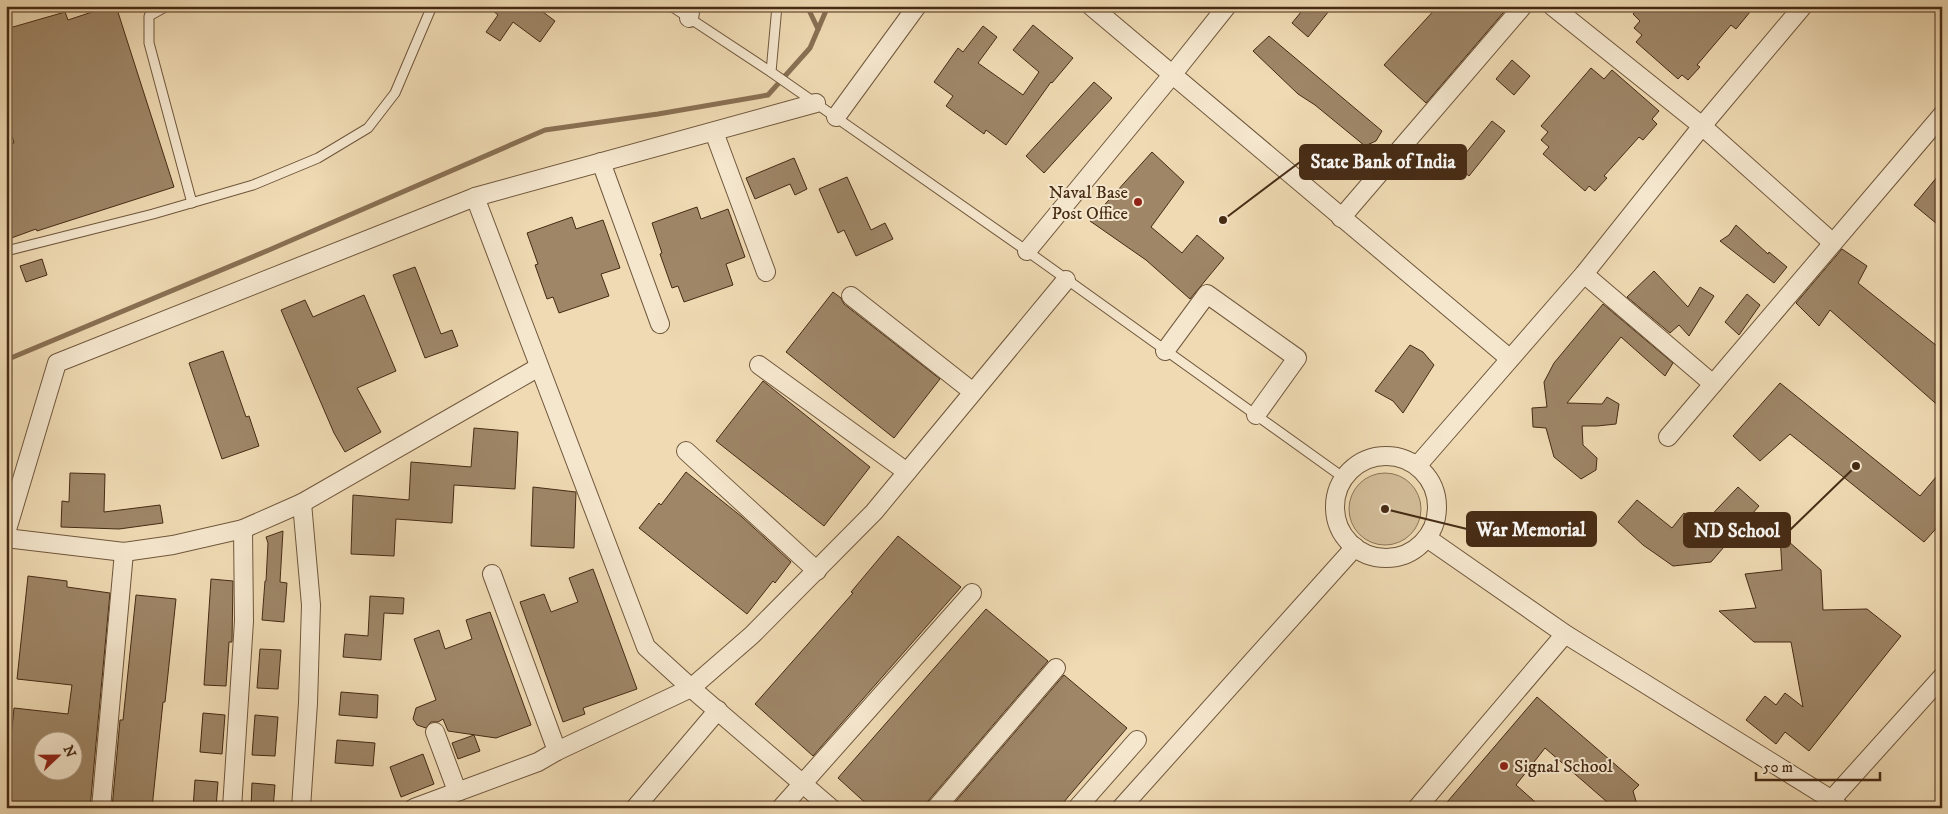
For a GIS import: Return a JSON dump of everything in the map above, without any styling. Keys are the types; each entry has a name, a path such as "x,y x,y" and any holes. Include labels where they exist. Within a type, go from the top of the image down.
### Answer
{"street":[{"path":"836,117 916,6"},
{"path":"1091,6 1509,358"},
{"path":"1027,251 1172,76 1227,6"},
{"path":"1341,218 1523,6"},
{"path":"1552,6 1702,126 1833,243"},
{"path":"1417,466 1584,274 1702,126 1803,6"},
{"path":"6,534 57,362 474,197 816,103"},
{"path":"1668,437 1942,115"},
{"path":"714,132 766,272"},
{"path":"601,162 660,324"},
{"path":"474,197 646,647 691,688 832,808"},
{"path":"1584,274 1713,384"},
{"path":"414,808 538,762 557,751 691,688 752,636 874,512 1066,280"},
{"path":"1165,351 1207,294 1297,358 1256,415"},
{"path":"852,296 973,392"},
{"path":"759,365 907,472"},
{"path":"6,538 124,552 173,545 243,529 302,503 540,368"},
{"path":"686,451 817,571"},
{"path":"1386,455 1402,458 1417,466 1428,477 1435,492 1438,508 1435,524 1427,538 1415,549 1401,556 1385,558 1369,555 1355,547 1344,536 1338,522 1335,507 1337,492 1344,478 1355,466 1362,462 1370,458 1386,455"},
{"path":"301,808 308,702 311,605 302,503"},
{"path":"232,808 244,621 243,529"},
{"path":"1427,538 1565,634 1832,805 1942,678"},
{"path":"1122,808 1355,547"},
{"path":"100,808 124,552"},
{"path":"492,574 557,751"},
{"path":"781,808 972,593"},
{"path":"1418,808 1565,634"},
{"path":"936,808 1056,668"},
{"path":"635,808 718,710"},
{"path":"436,732 457,791"},
{"path":"1077,808 1137,740"}],"lane":[{"path":"167,6 149,16 149,43 192,202"},
{"path":"6,251 253,185 318,158 368,128 395,92 432,6"},
{"path":"671,6 690,12 774,75 1027,251 1344,478"},
{"path":"774,75 777,6"}],"shaded area":[{"path":"1392,473 1411,483 1419,495 1421,509 1419,523 1411,535 1399,543 1378,545 1359,535 1351,523 1349,502 1359,483 1371,475"}],"building":[{"path":"110,6 116,6 174,187 6,240 6,144 14,143 6,116 6,29 65,12 68,20"},
{"path":"487,6 535,6 555,21 540,42 513,22 500,41 486,32 498,15"},
{"path":"1306,6 1333,6 1308,37 1292,23"},
{"path":"1438,6 1509,6 1426,103 1384,65"},
{"path":"1640,6 1743,6 1750,12 1736,29 1731,25 1697,65 1700,67 1688,80 1682,75 1678,79 1636,42 1642,35 1634,28 1640,21 1633,14"},
{"path":"1033,25 1073,58 1051,82 1006,145 986,130 984,134 946,106 953,96 934,82 958,48 963,52 983,26 997,37 978,63 1023,95 1039,72 1013,50"},
{"path":"1269,36 1382,131 1376,141 1365,146 1315,105 1298,94 1253,51"},
{"path":"1512,60 1530,76 1514,95 1496,79"},
{"path":"1591,68 1604,79 1612,70 1659,111 1652,119 1657,124 1643,140 1639,137 1604,176 1607,178 1595,191 1589,186 1585,191 1543,154 1549,147 1541,140 1548,132 1541,126"},
{"path":"1094,82 1112,98 1044,173 1026,156"},
{"path":"1492,121 1505,131 1469,176 1456,165"},
{"path":"1152,152 1184,182 1151,227 1182,253 1197,235 1224,258 1190,299 1146,260 1090,221"},
{"path":"794,158 807,189 795,195 790,184 755,199 746,178"},
{"path":"1942,171 1942,228 1914,205"},
{"path":"847,177 871,230 885,223 893,239 856,256 844,230 838,233 819,189"},
{"path":"697,207 701,219 728,209 745,257 726,264 733,285 684,302 678,286 672,288 652,223"},
{"path":"572,217 576,229 603,220 620,268 601,274 609,296 559,313 553,297 547,299 535,265 538,264 527,233"},
{"path":"1736,225 1768,254 1769,252 1787,267 1774,283 1720,241 1729,235"},
{"path":"1842,249 1867,266 1858,283 1942,350 1942,409 1830,310 1819,326 1796,303"},
{"path":"42,259 47,275 26,282 20,266"},
{"path":"415,267 441,334 452,330 458,346 425,358 393,275"},
{"path":"1654,271 1688,307 1700,287 1714,296 1689,336 1679,325 1670,333 1627,297"},
{"path":"833,292 841,298 844,304 940,379 894,438 786,352"},
{"path":"1747,294 1760,305 1739,335 1725,322"},
{"path":"364,295 396,371 357,388 381,432 345,452 334,433 281,310 305,300 313,317"},
{"path":"1603,304 1673,363 1665,376 1621,337 1567,403 1602,404 1607,397 1619,404 1616,424 1582,426 1583,445 1597,458 1596,470 1581,479 1554,457 1546,428 1533,427 1532,408 1547,407 1544,382 1554,363"},
{"path":"1410,345 1423,352 1434,365 1403,413 1393,401 1375,391"},
{"path":"223,351 246,417 249,416 259,446 222,459 189,363"},
{"path":"763,381 870,467 824,526 716,441"},
{"path":"1780,383 1920,496 1942,470 1942,522 1924,542 1790,434 1760,461 1733,436"},
{"path":"474,428 518,432 515,489 454,485 452,523 396,519 394,556 351,554 353,495 409,500 411,462 471,467"},
{"path":"686,472 742,517 791,562 747,614 639,528 659,503 661,505"},
{"path":"70,473 105,474 104,512 160,505 163,523 119,529 61,527 62,501 69,502"},
{"path":"533,487 576,492 574,548 531,546"},
{"path":"1738,487 1759,506 1739,529 1747,536 1737,546 1730,540 1711,562 1673,566 1643,545 1618,522 1637,500 1672,528 1684,513 1701,526"},
{"path":"283,531 280,582 287,583 284,622 262,620 268,543 266,537"},
{"path":"1780,534 1821,570 1823,610 1867,609 1901,636 1809,751 1785,732 1776,744 1746,720 1765,696 1776,705 1785,693 1803,707 1791,642 1754,642 1719,611 1756,608 1745,574 1782,570"},
{"path":"898,536 961,587 813,756 755,704 853,593 851,592"},
{"path":"593,569 637,689 583,708 585,714 563,722 520,602 544,594 551,612 578,602 569,578"},
{"path":"28,576 67,581 67,587 110,593 90,808 6,808 6,787 14,708 68,714 72,685 17,679"},
{"path":"211,579 233,581 232,642 229,642 226,686 204,685"},
{"path":"136,595 176,599 165,702 163,702 152,808 112,808 120,720 123,720"},
{"path":"370,596 404,598 403,614 384,613 381,660 343,657 345,634 368,636"},
{"path":"986,609 1048,661 928,801 926,808 871,808 838,778"},
{"path":"490,612 531,725 496,738 448,731 443,719 438,722 431,722 426,728 417,725 413,719 416,708 436,700 414,639 439,630 445,649 472,639 466,620"},
{"path":"260,649 281,650 278,689 257,688"},
{"path":"1064,675 1127,728 1059,808 950,808"},
{"path":"341,692 378,695 377,718 339,715"},
{"name":"Signal School","path":"1537,697 1639,785 1633,791 1638,808 1614,808 1545,748 1516,785 1542,808 1442,808"},
{"path":"203,713 225,715 222,754 200,752"},
{"path":"255,715 278,717 275,756 252,755"},
{"path":"474,735 480,751 458,759 452,743"},
{"path":"337,740 375,743 373,766 335,763"},
{"path":"423,754 434,784 401,797 390,767"},
{"path":"195,780 218,782 216,808 193,808"},
{"path":"252,783 275,785 273,808 251,808"}],"waterway":[{"path":"807,6 818,29"},
{"path":"6,360 269,250 545,130 658,114 768,95 810,48 828,6"}],"place":[{"name":"Naval Base Post Office","path":"1138,202"},
{"name":"State Bank of India","path":"1223,220"},
{"name":"ND School","path":"1856,466"},
{"name":"War Memorial","path":"1385,509"},
{"name":"Signal School","path":"1504,766"}]}
